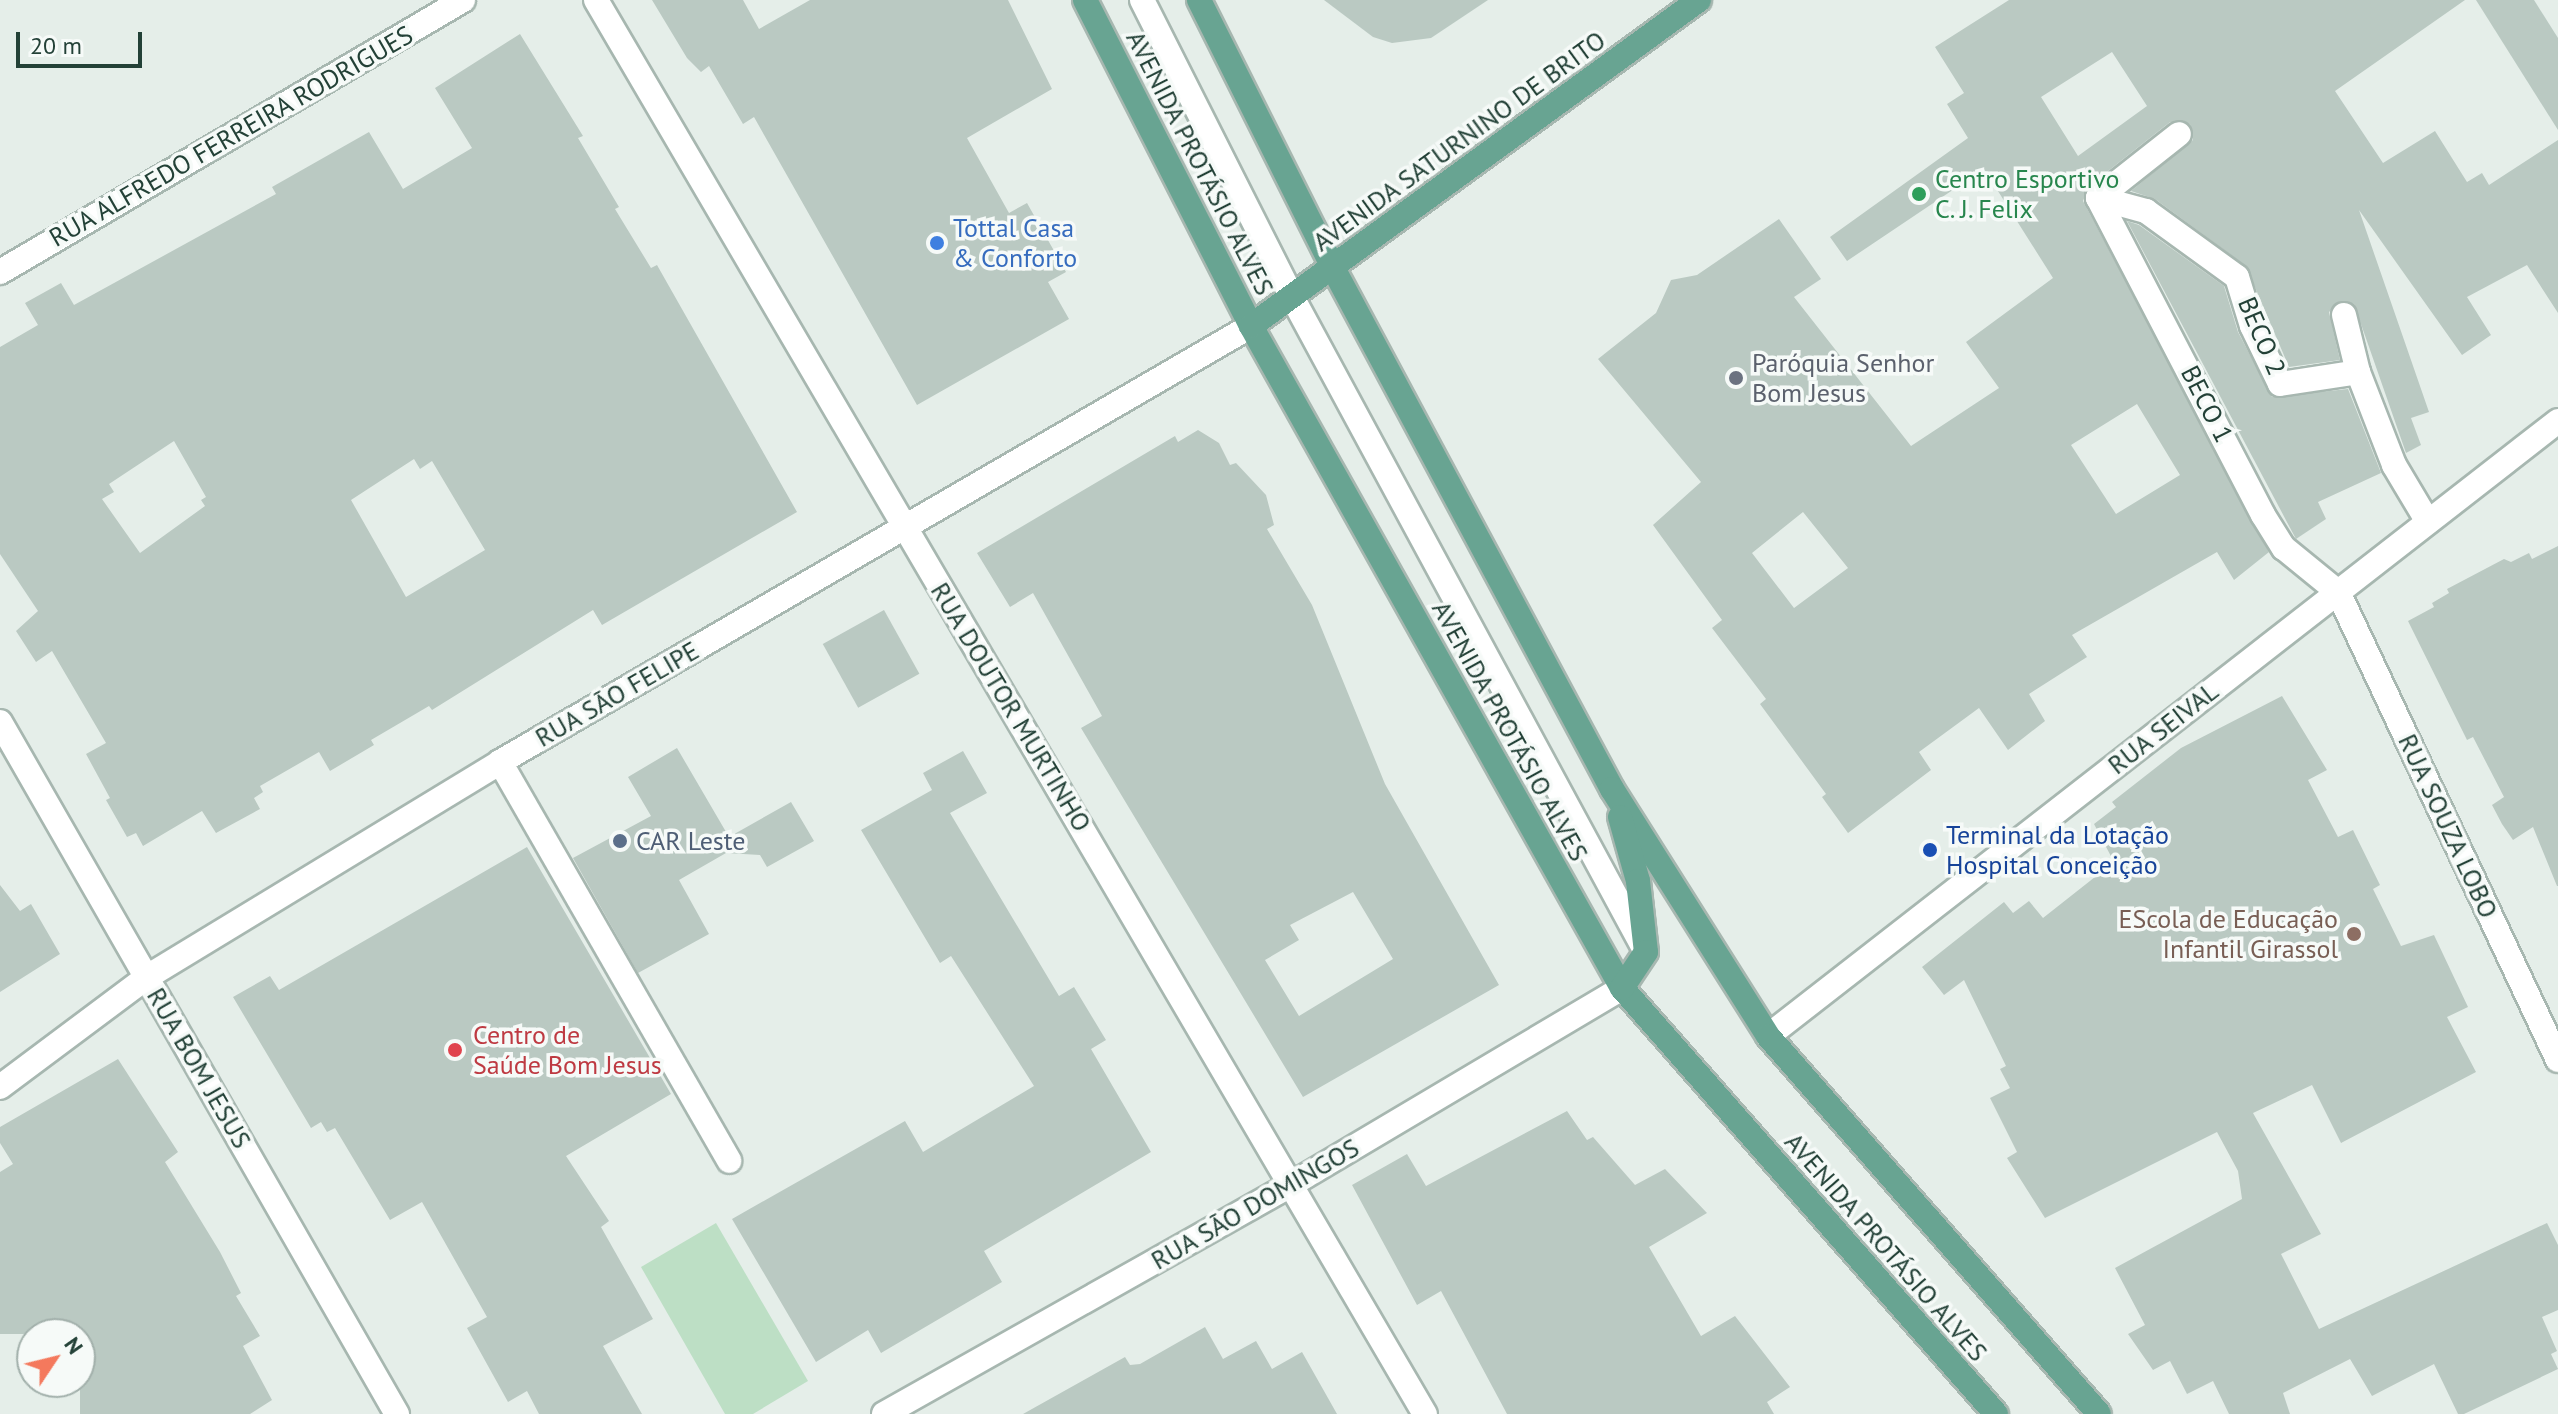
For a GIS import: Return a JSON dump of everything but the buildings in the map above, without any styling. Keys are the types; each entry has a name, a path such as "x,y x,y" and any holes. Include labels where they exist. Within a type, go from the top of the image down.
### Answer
{"main road":[{"name":"AVENIDA PROTÁSIO ALVES","path":"1085,0 1251,326 1622,988 1996,1414"},
{"name":"AVENIDA PROTÁSIO ALVES","path":"1199,0 1333,268 1612,789 1768,1036 2099,1414"},
{"name":"AVENIDA SATURNINO DE BRITO","path":"1251,326 1699,0"},
{"path":"1612,789 1638,881 1646,952 1622,988"}],"street":[{"name":"RUA ALFREDO FERREIRA RODRIGUES","path":"0,272 463,0"},
{"name":"RUA DOUTOR MURTINHO","path":"596,0 1425,1414"},
{"path":"1142,0 1292,297 1646,952"},
{"path":"2098,198 2179,134"},
{"name":"BECO 2","path":"2098,198 2146,211 2237,277 2252,326 2280,384 2358,372"},
{"name":"BECO 1","path":"2098,198 2263,515 2284,548 2338,592"},
{"path":"2344,315 2358,372 2394,465 2428,522"},
{"name":"RUA SÃO FELIPE","path":"0,1087 147,977 500,762 1251,326"},
{"name":"RUA SEIVAL","path":"1768,1036 2558,421"},
{"name":"RUA SOUZA LOBO","path":"2338,592 2558,1060"},
{"name":"RUA BOM JESUS","path":"0,722 397,1414"},
{"path":"500,762 729,1161"},
{"name":"RUA SÃO DOMINGOS","path":"884,1414 1292,1184 1622,988"}],"green space":[{"path":"716,1223 808,1381 753,1414 725,1414 641,1267"}],"place":[{"name":"Centro Esportivo C. J. Felix","path":"1919,194"},
{"name":"Tottal Casa & Conforto","path":"937,243"},
{"name":"Paróquia Senhor Bom Jesus","path":"1736,378"},
{"name":"CAR Leste","path":"620,841"},
{"name":"Terminal da Lotação Hospital Conceição","path":"1930,850"},
{"name":"EScola de Educação Infantil Girassol","path":"2354,934"},
{"name":"Centro de Saúde Bom Jesus","path":"455,1050"}]}
